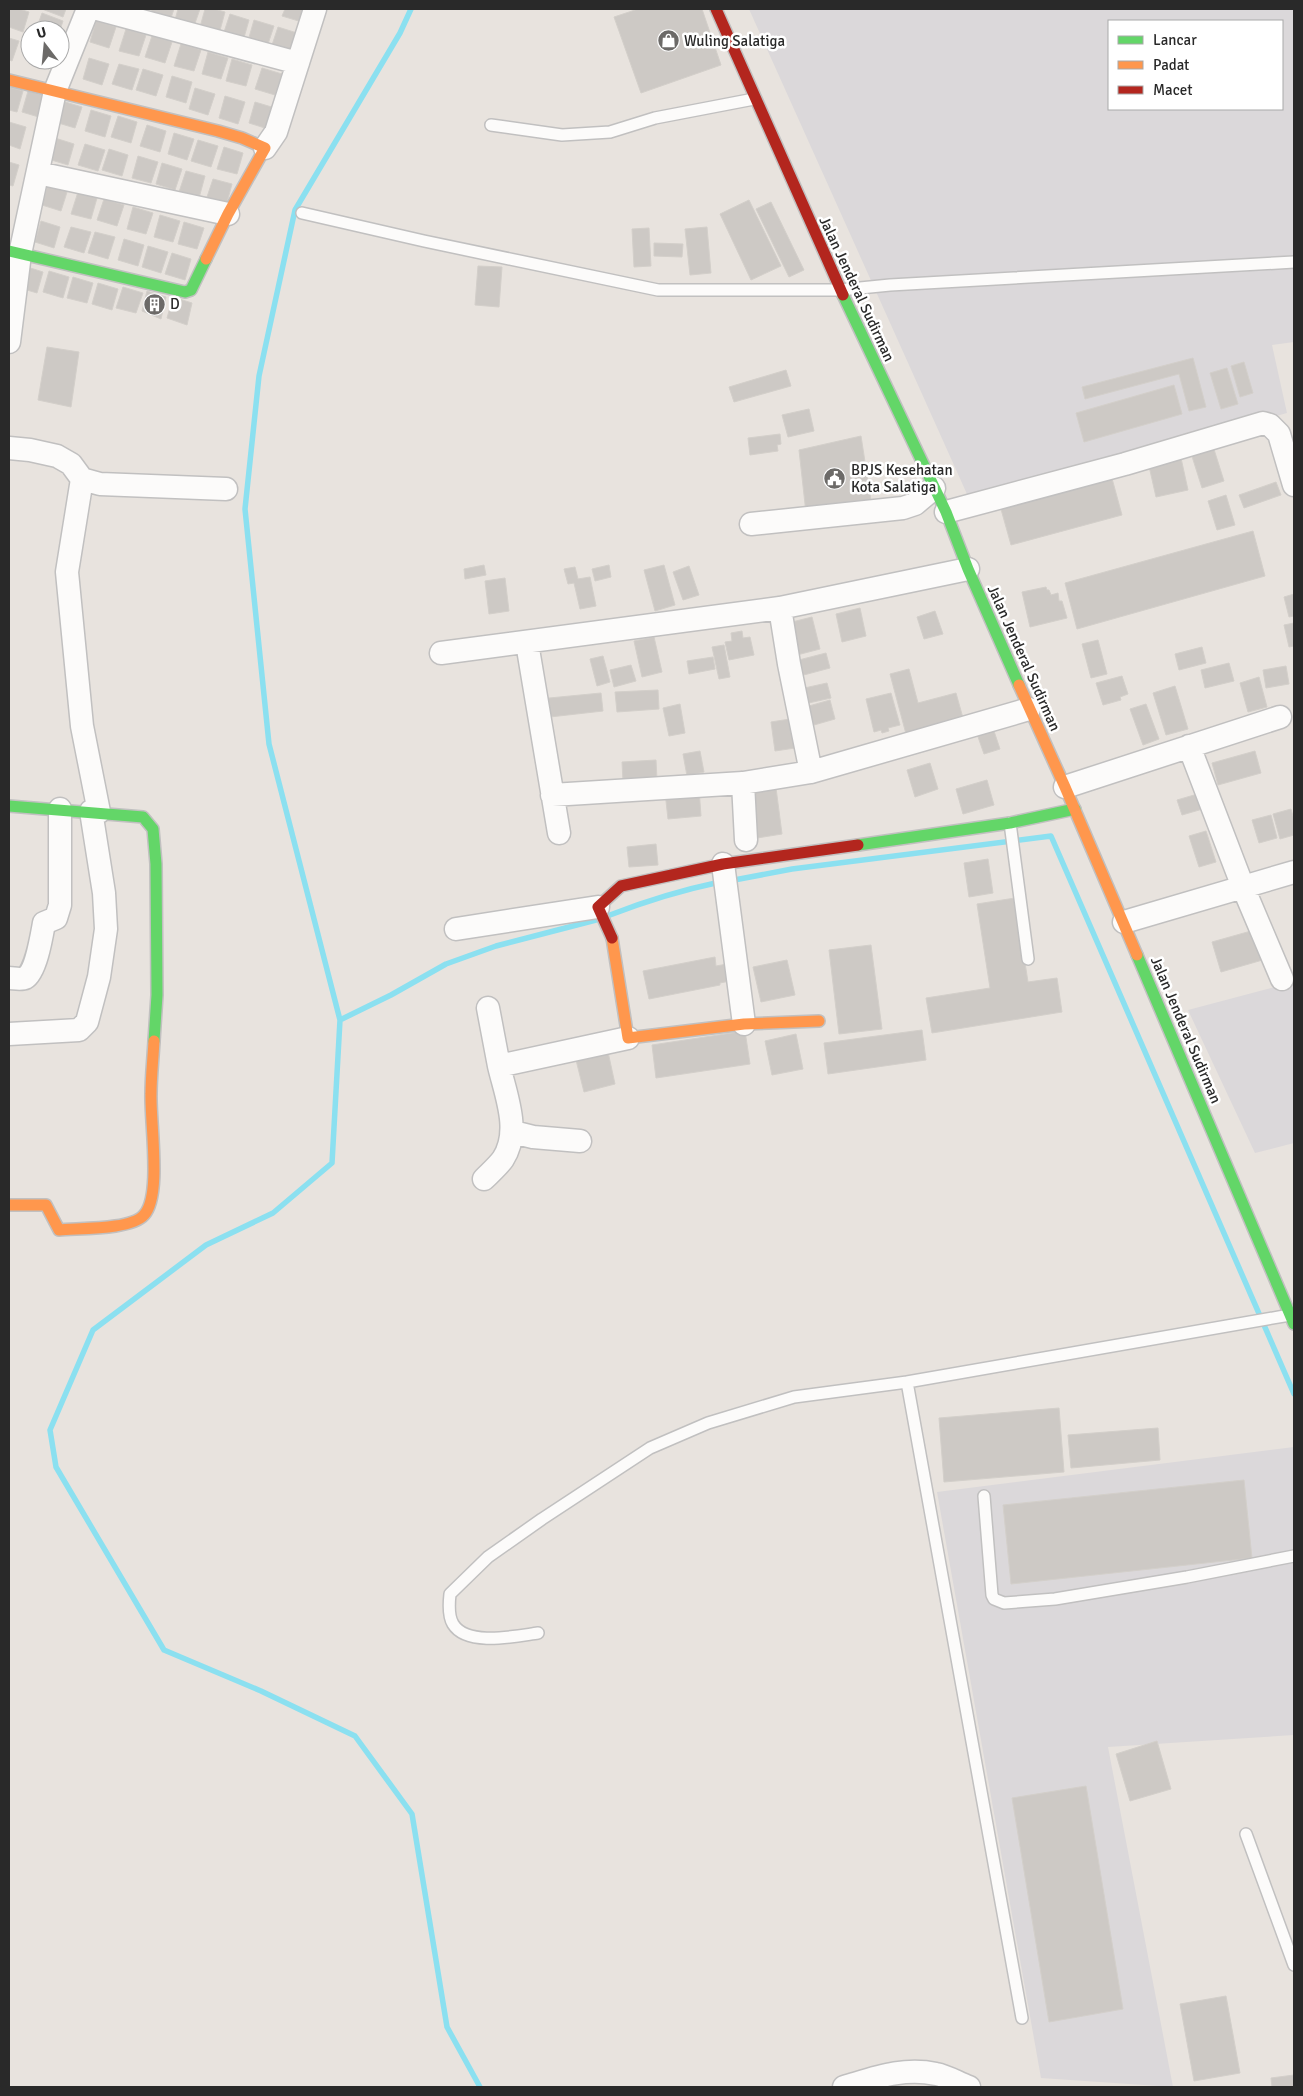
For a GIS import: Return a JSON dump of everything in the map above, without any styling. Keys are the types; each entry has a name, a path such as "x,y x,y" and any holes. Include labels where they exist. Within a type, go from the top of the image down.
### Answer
{"street":[{"path":"9,342 15,253 38,173 55,91 88,9"},
{"path":"97,9 298,63"},
{"path":"15,253 185,292 191,290 228,214 276,132 315,9"},
{"name":"Jalan Jenderal Sudirman","path":"716,9 754,99 840,290 946,512 968,570 1124,922 1289,1318"},
{"path":"9,80 218,131 242,138 265,148"},
{"path":"38,173 228,214"},
{"path":"946,512 1125,464 1262,423 1270,425 1289,448 1294,485"},
{"path":"9,448 57,456 71,464 82,479 100,484 226,489"},
{"path":"9,1034 79,1030 87,1022 99,977 106,928 95,812 82,726 67,572 82,479"},
{"path":"751,524 903,508 915,504 934,488"},
{"path":"441,653 780,608 968,570"},
{"path":"780,608 789,664 811,772"},
{"path":"527,642 559,833"},
{"path":"552,795 743,783 811,772 1029,709"},
{"path":"1065,786 1280,717"},
{"path":"1189,746 1243,887 1282,979"},
{"path":"743,783 746,840"},
{"path":"9,806 143,817 153,829 156,864 157,995 151,1095 154,1188 150,1206 144,1216 129,1224 65,1231 58,1230 46,1205 9,1205"},
{"path":"9,978 23,978 26,976 39,953 44,922 56,918 60,905 60,809"},
{"path":"600,911 608,896 621,886 725,878 1075,809"},
{"path":"1124,922 1294,872"},
{"path":"725,878 744,1024"},
{"path":"456,929 600,911"},
{"path":"600,911 610,935 616,957 628,1038"},
{"path":"484,1179 502,1161 510,1147 513,1132 488,1008"},
{"path":"499,1066 628,1038 744,1024 819,1021"},
{"path":"513,1132 533,1137 580,1141"},
{"path":"844,2087 909,2071 938,2074 969,2087"}],"lane":[{"path":"491,125 562,135 610,132 655,118 754,99"},
{"path":"302,213 424,241 658,290 840,290 900,284 1294,262"},
{"path":"1010,823 1028,959"},
{"path":"538,1633 488,1639 465,1635 453,1624 449,1606 450,1594 488,1557 650,1448 708,1423 794,1397 907,1382 1239,1323 1289,1318"},
{"path":"907,1382 1022,2018"},
{"path":"984,1496 992,1595 994,1599 1004,1603 1055,1599 1188,1577 1294,1556"},
{"path":"1246,1834 1294,1965"}],"shaded area":[{"path":"749,9 1294,9 1294,342 1272,345 1287,413 971,503"},
{"path":"1294,982 1294,1143 1255,1153 1188,1010"},
{"path":"1294,1447 1294,1735 1108,1747 1173,2087 1041,2078 937,1492"}],"building":[{"path":"9,9 29,12 27,20 20,20 20,31 9,27"},
{"path":"42,9 66,9 63,17"},
{"path":"152,9 174,9 170,21 151,15"},
{"path":"178,9 200,9 194,26 175,20"},
{"path":"205,9 225,12 219,34 200,27"},
{"path":"285,9 306,9 302,22 282,16"},
{"name":"Wuling Salatiga","path":"638,9 702,9 721,65 641,93 614,17"},
{"path":"42,13 60,20 40,20"},
{"path":"230,14 249,20 243,41 223,35"},
{"path":"254,20 274,26 267,47 248,41"},
{"path":"96,21 116,27 109,48 90,42"},
{"path":"278,27 297,33 291,54 271,48"},
{"path":"126,29 146,35 139,56 119,51"},
{"path":"152,36 172,42 165,63 145,57"},
{"path":"9,38 19,41 12,61 9,60"},
{"path":"181,44 201,50 194,71 174,66"},
{"path":"208,52 228,58 221,79 202,74"},
{"path":"89,58 109,64 102,85 83,79"},
{"path":"232,59 252,65 246,86 226,81"},
{"path":"119,64 139,69 132,90 112,84"},
{"path":"262,68 282,74 275,95 255,89"},
{"path":"143,69 163,75 156,96 136,90"},
{"path":"172,76 192,82 186,103 166,97"},
{"path":"9,87 23,91 17,112 9,110"},
{"path":"195,88 215,94 208,115 189,109"},
{"path":"28,91 48,97 42,118 22,112"},
{"path":"225,96 245,102 238,124 219,118"},
{"path":"62,101 82,107 75,128 55,122"},
{"path":"255,102 275,108 268,129 249,123"},
{"path":"91,110 111,116 105,137 85,131"},
{"path":"118,116 137,122 131,143 111,137"},
{"path":"9,122 26,127 20,149 9,145"},
{"path":"147,125 166,131 160,152 140,146"},
{"path":"174,133 194,139 187,160 168,154"},
{"path":"55,138 74,144 68,165 48,159"},
{"path":"198,140 218,146 211,167 191,161"},
{"path":"85,144 105,150 98,171 78,165"},
{"path":"224,147 243,153 237,174 217,169"},
{"path":"109,149 128,155 122,176 102,170"},
{"path":"138,156 158,162 151,183 132,178"},
{"path":"9,162 19,165 13,186 9,185"},
{"path":"162,163 182,169 175,190 156,184"},
{"path":"186,171 205,176 199,198 179,192"},
{"path":"213,179 232,184 226,206 206,200"},
{"path":"48,184 68,189 61,211 42,205"},
{"path":"78,192 97,198 91,219 71,214"},
{"path":"104,199 124,205 117,226 97,220"},
{"path":"749,200 781,266 751,280 720,214"},
{"path":"771,202 804,270 789,277 756,209"},
{"path":"133,207 153,213 146,234 127,229"},
{"path":"160,215 180,221 173,242 154,237"},
{"path":"41,221 60,227 54,248 35,242"},
{"path":"184,222 204,228 197,249 178,244"},
{"path":"71,227 91,232 84,253 64,247"},
{"path":"707,227 711,273 690,275 685,229"},
{"path":"649,228 651,266 634,267 632,229"},
{"path":"95,232 115,237 108,259 88,253"},
{"path":"124,239 144,245 138,266 118,260"},
{"path":"654,243 683,244 682,257 654,256"},
{"path":"148,246 168,252 161,273 142,267"},
{"path":"172,253 191,259 185,280 165,274"},
{"path":"24,266 43,272 37,293 17,287"},
{"path":"478,266 502,267 499,307 475,305"},
{"path":"49,271 69,277 63,298 43,292"},
{"path":"73,277 93,283 87,303 67,298"},
{"path":"98,283 118,289 112,310 92,304"},
{"path":"123,287 143,293 136,313 116,308"},
{"name":"D","path":"147,291 166,297 161,319 142,311"},
{"path":"173,297 192,303 187,325 167,318"},
{"path":"47,347 79,352 71,407 38,400"},
{"path":"1193,358 1206,407 1189,411 1179,374 1085,399 1082,387"},
{"path":"1244,362 1253,393 1240,397 1231,366"},
{"path":"1227,368 1238,404 1221,409 1210,373"},
{"path":"786,370 791,386 734,402 729,387"},
{"path":"1174,385 1182,414 1084,442 1076,413"},
{"path":"809,409 814,431 788,437 782,415"},
{"path":"780,434 781,444 777,445 778,451 750,455 748,438"},
{"name":"BPJS Kesehatan Kota Salatiga","path":"861,436 872,507 806,513 799,450"},
{"path":"1212,443 1224,481 1202,488 1190,450"},
{"path":"1181,458 1188,490 1156,497 1149,466"},
{"path":"1110,471 1122,515 1011,545 999,502"},
{"path":"1276,482 1281,495 1244,508 1239,495"},
{"path":"1226,495 1235,525 1217,530 1208,501"},
{"path":"1253,531 1265,576 1077,629 1065,583"},
{"path":"484,565 486,575 465,579 464,569"},
{"path":"609,565 611,577 595,581 592,569"},
{"path":"664,565 675,605 655,611 644,570"},
{"path":"689,566 699,595 683,600 673,572"},
{"path":"575,567 578,579 590,577 596,606 580,609 574,583 568,584 564,569"},
{"path":"505,578 509,611 489,614 485,581"},
{"path":"1046,587 1051,595 1058,593 1059,601 1062,601 1067,618 1030,627 1022,592"},
{"path":"1294,594 1294,616 1289,617 1284,597"},
{"path":"860,608 866,636 842,642 836,614"},
{"path":"935,611 943,634 924,639 917,617"},
{"path":"812,617 820,649 797,655 788,623"},
{"path":"1294,623 1294,646 1289,647 1284,625"},
{"path":"742,631 743,638 750,637 754,655 729,660 725,642 732,641 731,633"},
{"path":"654,637 662,672 642,677 634,641"},
{"path":"1098,640 1107,674 1091,678 1082,644"},
{"path":"724,645 730,677 719,679 712,647"},
{"path":"1202,647 1206,663 1179,670 1175,654"},
{"path":"826,653 830,668 800,676 795,661"},
{"path":"603,656 610,682 597,686 590,659"},
{"path":"713,657 715,669 689,674 687,661"},
{"path":"1229,663 1234,681 1205,688 1201,670"},
{"path":"631,665 636,681 614,687 610,670"},
{"path":"1286,666 1289,684 1266,688 1263,670"},
{"path":"909,669 918,703 956,693 963,718 906,734 890,674"},
{"path":"1122,676 1128,694 1120,697 1121,700 1103,705 1096,683"},
{"path":"1259,677 1267,707 1248,712 1240,683"},
{"path":"827,683 831,698 804,704 800,689"},
{"path":"1175,686 1188,729 1166,735 1153,693"},
{"path":"658,690 659,709 617,712 615,692"},
{"path":"601,693 603,711 541,718 539,699"},
{"path":"891,693 900,725 888,728 889,731 882,733 881,730 874,732 866,699"},
{"path":"830,700 835,719 807,727 802,708"},
{"path":"680,704 685,733 669,736 663,708"},
{"path":"1146,704 1159,739 1143,745 1130,709"},
{"path":"790,719 795,748 775,751 771,722"},
{"path":"993,728 1000,749 984,754 977,734"},
{"path":"700,751 704,772 687,776 683,754"},
{"path":"1255,751 1261,773 1218,785 1212,763"},
{"path":"656,760 657,780 623,782 622,762"},
{"path":"930,763 938,789 915,797 907,770"},
{"path":"987,780 994,805 963,814 956,789"},
{"path":"776,788 782,834 751,839 750,792"},
{"path":"699,789 701,816 668,819 665,792"},
{"path":"1201,793 1206,808 1182,815 1177,800"},
{"path":"1291,809 1294,820 1294,835 1280,839 1273,814"},
{"path":"1271,815 1277,838 1259,843 1252,820"},
{"path":"1206,831 1216,862 1199,867 1189,836"},
{"path":"656,844 658,865 629,867 627,847"},
{"path":"988,859 993,893 969,897 964,863"},
{"path":"1015,898 1028,982 1057,978 1062,1012 932,1033 926,998 990,988 977,904"},
{"path":"1258,929 1266,959 1221,972 1212,942"},
{"path":"871,945 882,1029 839,1034 829,950"},
{"path":"715,957 716,966 727,964 730,981 720,983 720,985 649,999 643,971"},
{"path":"787,960 795,995 761,1002 753,967"},
{"path":"922,1030 926,1060 828,1074 824,1043"},
{"path":"745,1031 750,1064 656,1078 652,1045"},
{"path":"796,1034 803,1069 772,1075 765,1041"},
{"path":"608,1052 615,1084 584,1092 576,1060"},
{"path":"1059,1408 1064,1472 944,1482 939,1418"},
{"path":"1158,1428 1160,1460 1071,1468 1068,1435"},
{"path":"1244,1480 1252,1558 1011,1584 1003,1505"},
{"path":"1157,1741 1171,1789 1130,1801 1116,1754"},
{"path":"1086,1786 1123,2009 1049,2022 1012,1798"},
{"path":"1226,1996 1240,2073 1194,2081 1180,2004"},
{"path":"1294,2075 1294,2087 1272,2087 1271,2078"}],"waterway":[{"path":"411,9 400,33 295,210 259,376 245,509 269,744 340,1020 332,1163 273,1213 206,1245 93,1330 50,1430 56,1467 164,1650 261,1691 355,1736 412,1814 447,2027 480,2087"},
{"path":"729,881 792,869 1051,836 1294,1394"},
{"path":"610,915 664,896 720,882"},
{"path":"340,1020 391,995 446,964 496,946 596,920"}],"traffic: fast":[{"path":"9,251 185,292 191,290 206,259"},
{"path":"843,295 946,512 968,569 1019,685"},
{"path":"9,806 143,817 153,829 156,864 157,995 154,1041"},
{"path":"858,845 1010,823 1075,809"},
{"path":"1137,955 1294,1324"}],"traffic: slow":[{"path":"9,80 218,131 242,138 265,148 228,214 206,259"},
{"path":"1019,685 1137,955"},
{"path":"612,938 628,1038 744,1024 819,1021"},
{"path":"9,1205 46,1205 59,1230 117,1226 137,1220 144,1215 153,1192 154,1176 151,1106 154,1041"}],"traffic: jam":[{"path":"716,9 843,295"},
{"path":"612,938 598,907 621,886 723,864 858,845"}],"place":[{"name":"Wuling Salatiga","path":"668,41"},
{"name":"D","path":"154,304"},
{"name":"BPJS Kesehatan Kota Salatiga","path":"835,479"}]}
